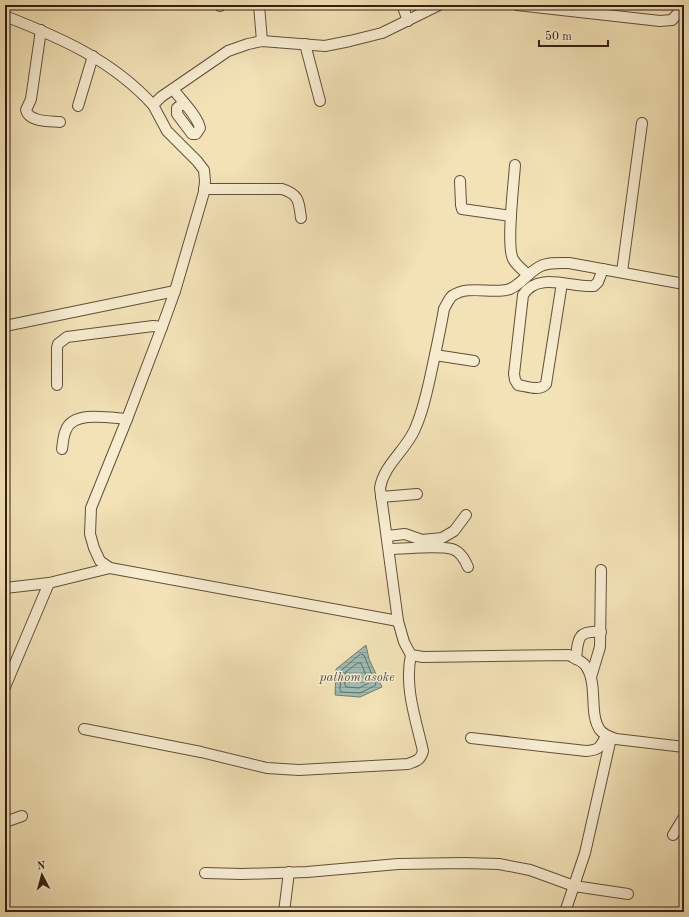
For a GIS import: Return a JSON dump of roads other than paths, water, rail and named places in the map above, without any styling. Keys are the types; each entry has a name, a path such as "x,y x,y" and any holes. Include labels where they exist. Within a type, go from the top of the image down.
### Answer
{"street":[{"path":"259,5 262,41"},
{"path":"403,5 408,20"},
{"path":"153,105 173,89 228,51 262,41 325,46 350,42 382,33 439,5"},
{"path":"517,5 564,8 660,21 672,20 682,5"},
{"path":"5,16 41,30 93,56 127,79 153,105 167,131 198,161 204,170 204,189 175,291 128,419 91,508 90,534 94,548 100,561 110,568"},
{"path":"41,30 31,99 26,110 32,118 60,122"},
{"path":"305,44 320,101"},
{"path":"78,106 93,56"},
{"path":"173,89 184,103"},
{"path":"622,272 642,123"},
{"path":"515,165 511,216 511,252 513,259 528,275"},
{"path":"460,181 462,209 511,216"},
{"path":"204,189 282,189 289,191 298,201 301,218"},
{"path":"84,729 201,752 267,768 299,770 408,764 422,757 423,751 410,693 409,666 411,655 404,642 398,621 380,488 381,479 414,432 421,414 444,309 452,296 462,292 474,290 502,291 518,284 540,266 554,263 569,263 684,284"},
{"path":"562,283 546,384 543,388 539,389 518,385 514,374 523,295 536,283 545,282 562,283 594,286 598,282 603,269"},
{"path":"5,326 175,291"},
{"path":"57,385 56,348 58,344 67,337 152,326 162,327"},
{"path":"435,355 474,361"},
{"path":"62,449 67,427 79,418 90,416 128,419"},
{"path":"381,497 417,494"},
{"path":"387,536 405,534 422,540 442,538 454,531 466,515"},
{"path":"389,549 453,549 465,560 468,567"},
{"path":"5,588 49,583 110,568 398,621"},
{"path":"591,677 600,647 601,570"},
{"path":"5,687 49,583"},
{"path":"576,659 580,636 589,631 600,632"},
{"path":"411,655 423,657 569,655 584,663 591,677 596,721 600,730 609,737 684,747"},
{"path":"471,738 590,751 601,747 609,737"},
{"path":"565,912 585,853 609,737"},
{"path":"5,822 22,816"},
{"path":"673,835 684,817"},
{"path":"205,873 242,874 289,872 398,864 499,864 530,870 574,886 628,894"},
{"path":"284,912 289,872"}],"water":[{"name":"pathom asoke","path":"366,645 369,659 382,687 360,697 335,695 336,669"}]}
